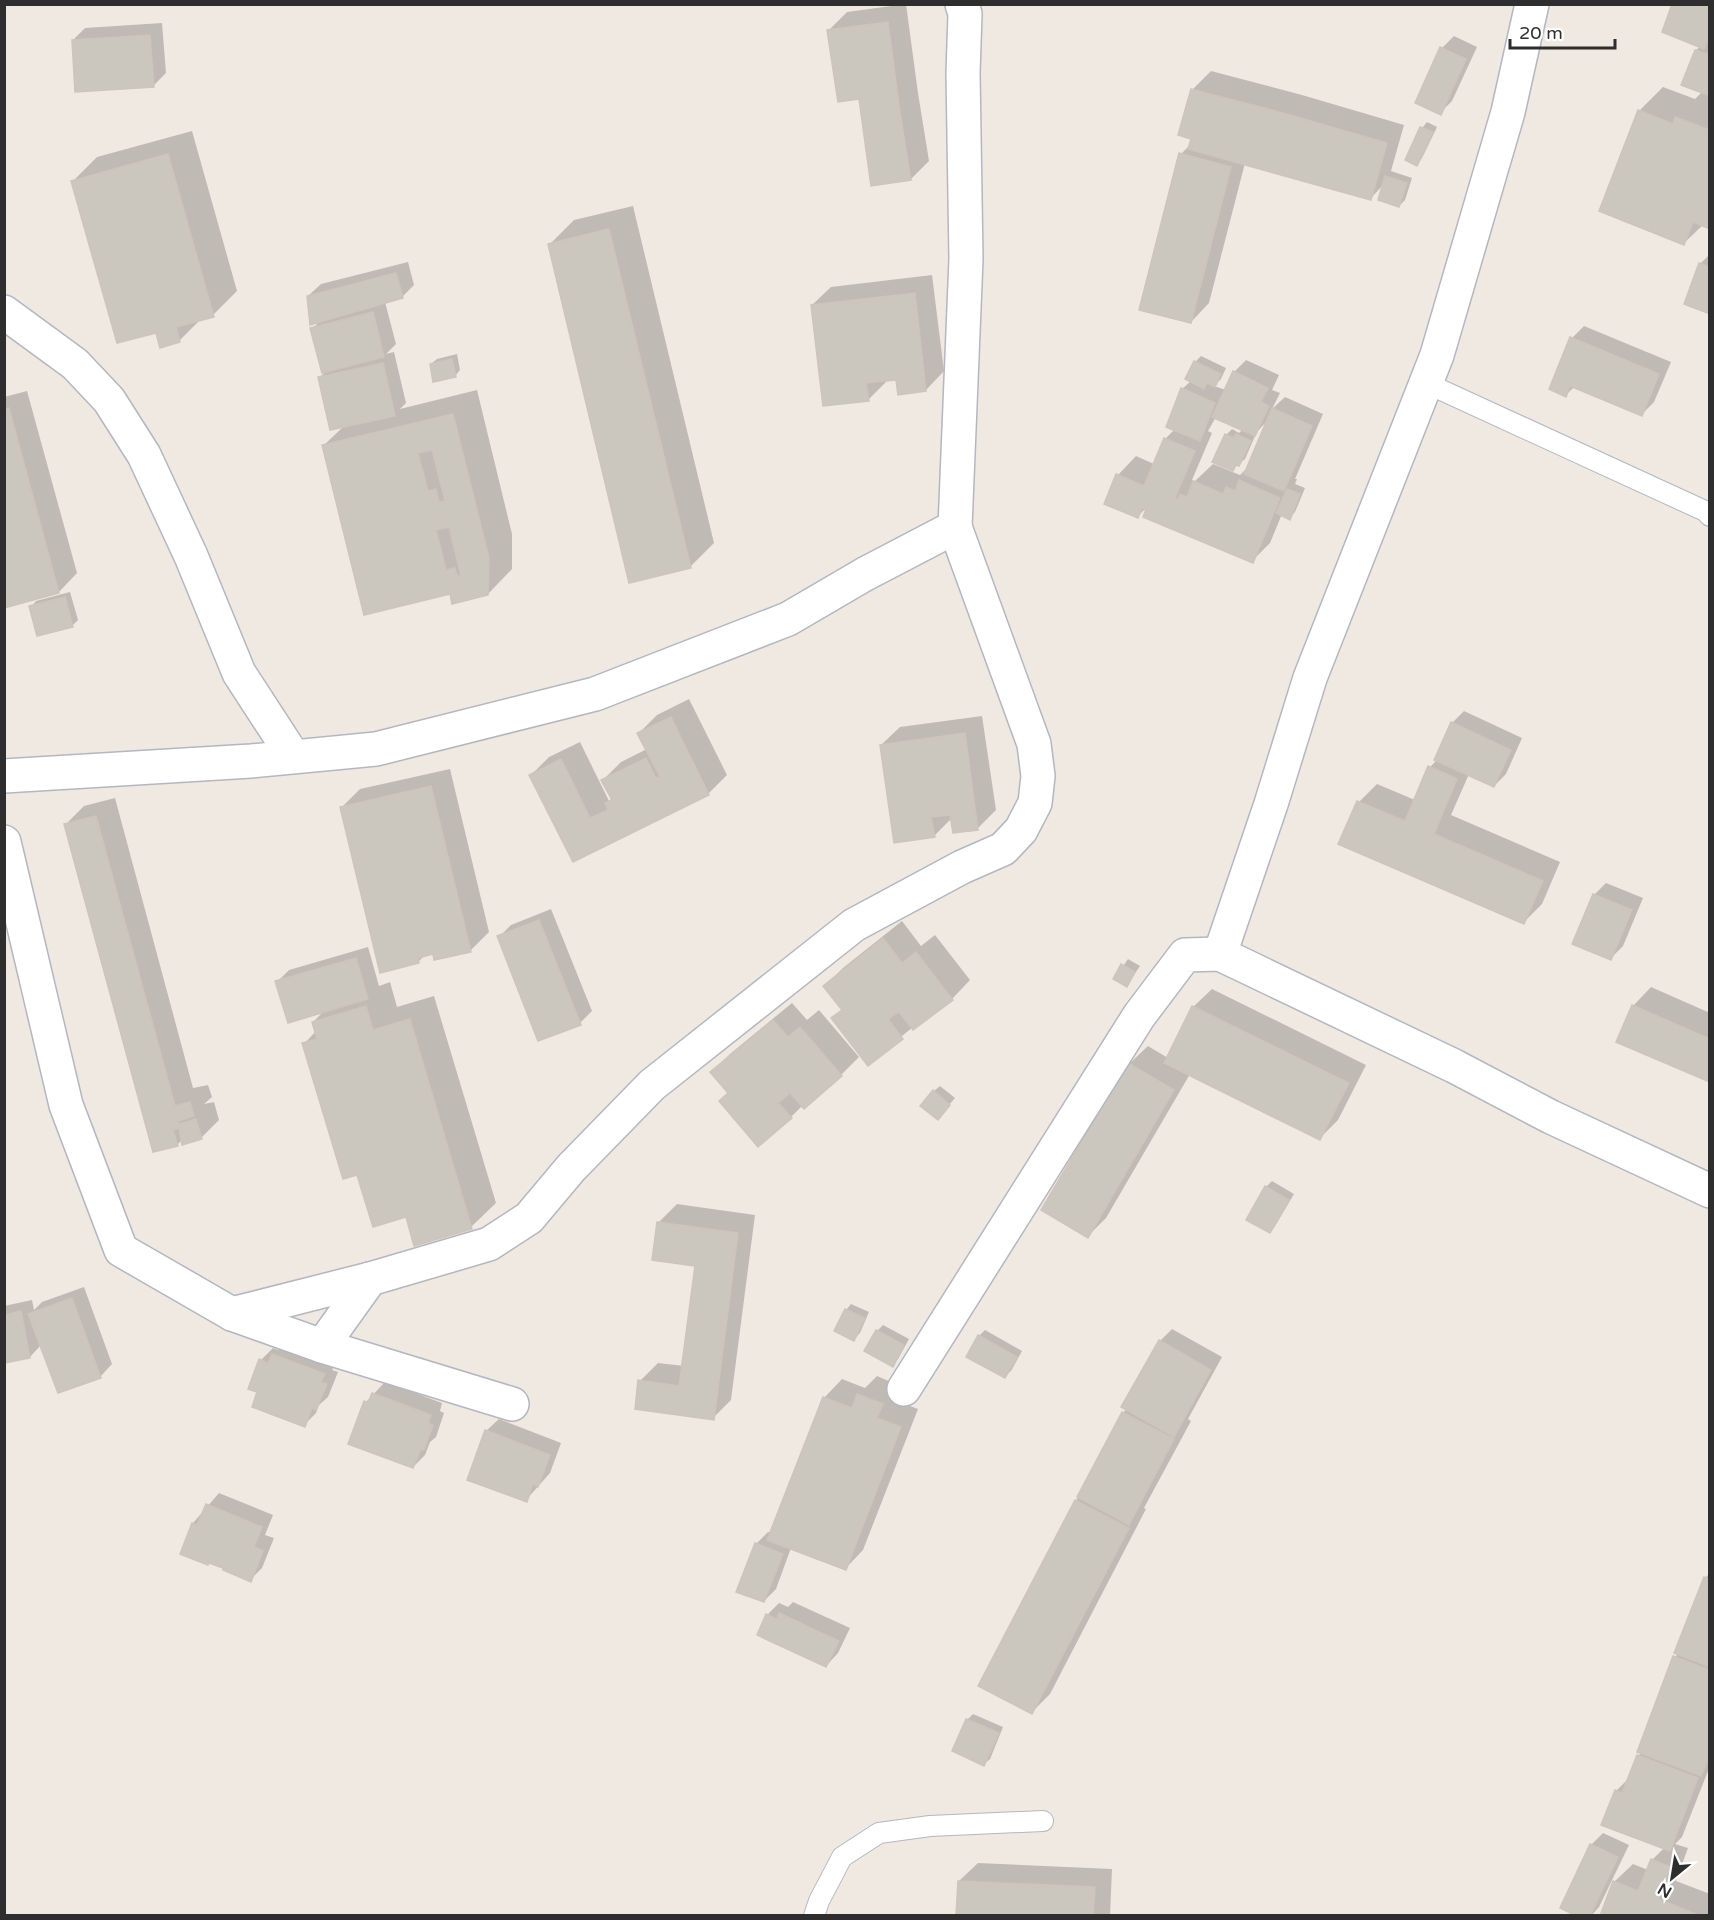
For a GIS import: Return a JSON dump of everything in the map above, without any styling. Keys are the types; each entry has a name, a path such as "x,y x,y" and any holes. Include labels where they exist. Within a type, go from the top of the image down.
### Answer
{"street":[{"path":"232,1314 370,1279 489,1244 529,1218 571,1168 652,1085 854,925 962,867 1003,849 1021,830 1035,803 1038,776 1034,744 955,526 966,259 963,73 965,14 962,4"},
{"path":"1220,954 1271,804 1310,678 1437,355 1508,112 1532,4"},
{"path":"4,312 75,364 109,400 144,455 191,556 239,673 293,756"},
{"path":"4,776 376,749 595,694 788,619 865,574 955,526"},
{"path":"4,842 66,1105 122,1250 232,1314 322,1346 512,1404"},
{"path":"904,1389 1139,1016 1185,955 1220,954 1454,1066 1551,1117 1710,1191"},
{"path":"322,1346 370,1279"}],"lane":[{"path":"1426,383 1705,511 1710,516"},
{"path":"814,1916 819,1901 842,1857 879,1833 930,1826 1043,1821"}],"building":[{"path":"1672,4 1710,4 1710,35 1704,49 1662,32"},
{"path":"888,22 911,180 871,186 859,99 838,102 827,30"},
{"path":"150,35 154,87 75,92 72,40"},
{"path":"1440,47 1466,59 1441,115 1415,103"},
{"path":"1695,50 1710,55 1710,96 1681,85"},
{"path":"1191,89 1387,143 1371,200 1188,149 1191,139 1178,135"},
{"path":"1638,110 1673,124 1675,117 1710,130 1708,138 1710,138 1710,229 1693,222 1684,245 1599,211"},
{"path":"1420,127 1433,132 1417,166 1405,160"},
{"path":"1179,153 1231,167 1191,323 1139,310"},
{"path":"168,154 214,317 176,327 180,342 160,348 156,333 117,343 71,181"},
{"path":"1385,176 1407,183 1399,207 1378,200"},
{"path":"609,229 691,568 629,583 548,244"},
{"path":"1699,263 1710,267 1710,314 1684,304"},
{"path":"396,273 403,298 310,325 307,296"},
{"path":"915,293 926,391 898,395 896,380 866,383 869,401 823,406 811,305"},
{"path":"373,312 384,357 322,373 310,328"},
{"path":"1570,337 1659,374 1642,416 1570,386 1566,397 1549,389"},
{"path":"452,359 456,377 433,382 430,364"},
{"path":"1194,361 1221,374 1215,387 1207,383 1204,389 1185,379"},
{"path":"383,363 395,416 330,430 318,377"},
{"path":"1233,371 1268,388 1261,402 1269,406 1255,436 1212,417"},
{"path":"1181,388 1215,403 1200,441 1166,427"},
{"path":"9,408 59,593 4,608 4,410"},
{"path":"1272,408 1312,426 1284,491 1244,474"},
{"path":"453,414 489,558 488,595 452,604 450,594 364,615 322,445","holes":["432,450 445,501 439,502 436,489 428,491 418,453","449,527 461,576 457,576 455,568 446,570 436,530"]},
{"path":"1225,434 1233,438 1236,434 1251,441 1239,466 1236,465 1233,471 1212,462"},
{"path":"1164,438 1195,451 1175,498 1177,500 1180,494 1187,497 1193,481 1223,494 1226,487 1235,491 1239,480 1280,498 1253,563 1143,517 1146,509 1142,508 1138,518 1104,504 1116,474 1144,486"},
{"path":"1287,489 1300,494 1290,520 1276,513"},
{"path":"65,597 73,627 37,636 29,606"},
{"path":"671,717 709,795 573,862 529,775 561,759 590,818 608,810 605,803 612,800 601,780 646,758 656,778 660,777 637,733"},
{"path":"1451,722 1511,750 1494,787 1434,760"},
{"path":"965,733 978,830 953,833 950,815 931,817 935,837 894,843 880,745"},
{"path":"1428,766 1457,779 1434,834 1543,881 1524,924 1338,844 1357,801 1405,821"},
{"path":"431,786 471,952 434,960 433,954 418,958 419,963 380,973 340,807"},
{"path":"96,816 175,1106 190,1102 194,1116 178,1121 179,1124 196,1119 202,1139 182,1145 179,1128 173,1130 178,1146 153,1152 64,824"},
{"path":"1593,894 1632,910 1611,960 1572,944"},
{"path":"539,920 581,1025 538,1041 497,936"},
{"path":"883,938 902,963 916,952 953,1000 913,1030 899,1012 888,1019 903,1039 868,1066 831,1018 842,1010 823,986"},
{"path":"356,958 368,999 288,1023 275,981"},
{"path":"1121,964 1135,972 1127,987 1113,979"},
{"path":"1632,1005 1710,1039 1710,1082 1616,1042"},
{"path":"366,1006 373,1030 410,1019 472,1229 414,1246 406,1217 373,1227 357,1175 343,1179 302,1043 317,1039 312,1022"},
{"path":"1192,1006 1349,1083 1320,1140 1164,1063"},
{"path":"773,1020 788,1037 800,1027 842,1076 804,1109 790,1093 778,1103 792,1118 758,1147 719,1101 728,1093 710,1072"},
{"path":"1128,1063 1174,1090 1088,1238 1041,1210"},
{"path":"933,1090 950,1105 938,1120 920,1106"},
{"path":"1265,1186 1289,1200 1270,1233 1246,1220"},
{"path":"657,1222 738,1233 714,1420 635,1409 638,1380 679,1386 695,1266 652,1260"},
{"path":"72,1298 101,1378 58,1393 28,1314"},
{"path":"845,1309 865,1318 854,1341 834,1331"},
{"path":"21,1311 30,1358 4,1363 4,1315"},
{"path":"876,1330 904,1345 893,1367 864,1351"},
{"path":"978,1335 1017,1357 1005,1378 966,1357"},
{"path":"1159,1340 1211,1370 1174,1437 1121,1407"},
{"path":"272,1354 325,1374 321,1382 327,1384 316,1410 312,1408 305,1427 252,1407 257,1392 248,1389 259,1359 268,1363"},
{"path":"372,1393 431,1415 428,1423 433,1425 424,1450 421,1449 413,1468 348,1444 364,1401 368,1403"},
{"path":"857,1394 883,1404 877,1418 901,1427 846,1570 767,1540 823,1397 852,1408"},
{"path":"1122,1412 1174,1439 1129,1525 1077,1497"},
{"path":"485,1430 550,1455 538,1487 533,1484 527,1502 467,1480"},
{"path":"1075,1500 1129,1528 1032,1714 978,1686"},
{"path":"206,1504 262,1527 254,1547 263,1551 251,1582 223,1568 180,1554 192,1523 197,1525"},
{"path":"755,1543 783,1554 764,1602 736,1592"},
{"path":"1704,1577 1710,1579 1710,1667 1674,1653"},
{"path":"779,1613 839,1641 826,1667 757,1635 766,1614 777,1619"},
{"path":"1673,1656 1710,1670 1710,1755 1701,1776 1637,1752"},
{"path":"966,1719 999,1733 984,1766 952,1751"},
{"path":"1637,1755 1698,1778 1670,1851 1601,1825 1615,1790 1622,1793"},
{"path":"1590,1844 1618,1857 1590,1916 1576,1916 1560,1908"},
{"path":"1651,1859 1670,1867 1659,1899 1700,1916 1600,1916 1613,1881 1638,1891"},
{"path":"958,1881 1095,1887 1093,1916 956,1916"}]}
